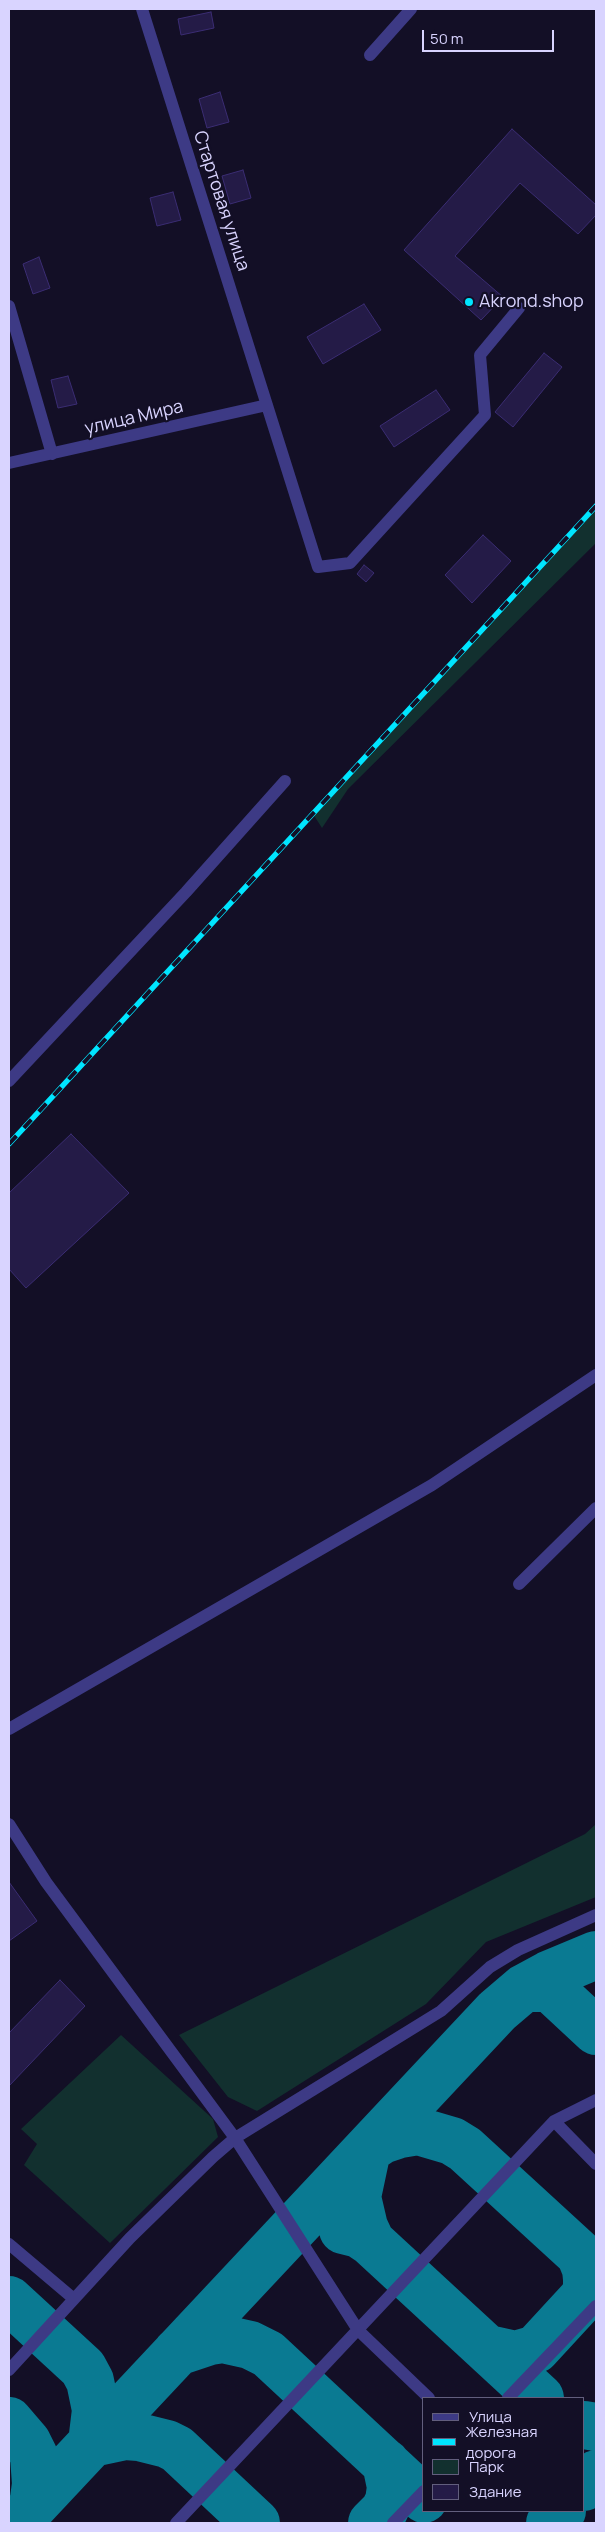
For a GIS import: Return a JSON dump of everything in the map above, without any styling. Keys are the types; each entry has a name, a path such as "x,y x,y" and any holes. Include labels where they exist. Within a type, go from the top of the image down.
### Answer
{"street":[{"name":"Стартовая улица","path":"142,9 318,567 350,563 486,415 480,355 519,308"},
{"path":"370,55 411,9"},
{"path":"9,306 52,454"},
{"name":"улица Мира","path":"9,463 267,405"},
{"path":"9,1081 186,892 286,781"},
{"path":"9,1729 432,1485 596,1375"},
{"path":"519,1584 596,1508"},
{"path":"9,1824 46,1882 235,2138 358,2330 428,2397"},
{"path":"9,2370 130,2238 213,2156 235,2138 441,2011 490,1967 518,1950 596,1915"},
{"path":"176,2523 554,2121 596,2100"},
{"path":"554,2121 596,2164"},
{"path":"9,2244 74,2299"},
{"path":"509,2397 596,2306"},
{"path":"393,2523 422,2493"}],"green space":[{"path":"596,506 596,543 348,789 322,828 313,814"},
{"path":"596,1824 596,1897 486,1942 426,2004 257,2111 228,2097 179,2035 585,1834"},
{"path":"121,2035 213,2119 218,2137 110,2243 24,2165 37,2144 21,2129"}],"building":[{"path":"211,12 214,28 181,35 178,19"},
{"path":"220,92 229,122 207,128 199,99"},
{"path":"512,129 596,205 596,215 578,234 520,183 455,256 503,297 481,320 404,250"},
{"path":"243,170 251,198 230,204 222,176"},
{"path":"173,192 181,220 157,226 150,198"},
{"path":"39,257 50,288 33,294 23,264"},
{"path":"364,304 381,330 323,364 307,337"},
{"path":"544,353 562,367 513,427 495,412"},
{"path":"68,376 77,404 58,408 51,380"},
{"path":"436,390 450,410 394,447 380,426"},
{"path":"483,535 511,561 472,603 445,575"},
{"path":"364,565 374,573 366,582 357,574"},
{"path":"71,1134 129,1193 26,1288 9,1269 9,1193"},
{"path":"9,1882 37,1921 9,1941"},
{"path":"60,1980 85,2006 9,2086 9,2033"}],"taxiway":[{"path":"17,2523 497,2011 524,1988 548,1975 596,1955"},
{"path":"524,1988 545,1988 553,1991 596,2031"},
{"path":"371,2242 364,2227 357,2197 367,2150 382,2140 418,2131 452,2141 465,2149 596,2269"},
{"path":"343,2230 359,2234 371,2242 539,2397"},
{"path":"488,2349 515,2355 536,2349 583,2298 587,2289 587,2279 586,2269 580,2254"},
{"path":"9,2300 83,2368 90,2381 96,2410 92,2443 125,2436 139,2437 167,2444 177,2449 256,2523"},
{"path":"177,2352 210,2341 223,2339 250,2345 268,2354 422,2497"},
{"path":"9,2421 27,2442 34,2456 36,2484 33,2506"},
{"path":"585,2425 596,2427"},
{"path":"372,2523 384,2511 389,2501 391,2487 386,2463"},
{"path":"585,2486 596,2474"},
{"path":"550,2523 561,2512"}],"railway":[{"path":"9,1144 596,506"}],"place":[{"name":"Akrond.shop","path":"469,302"}]}
